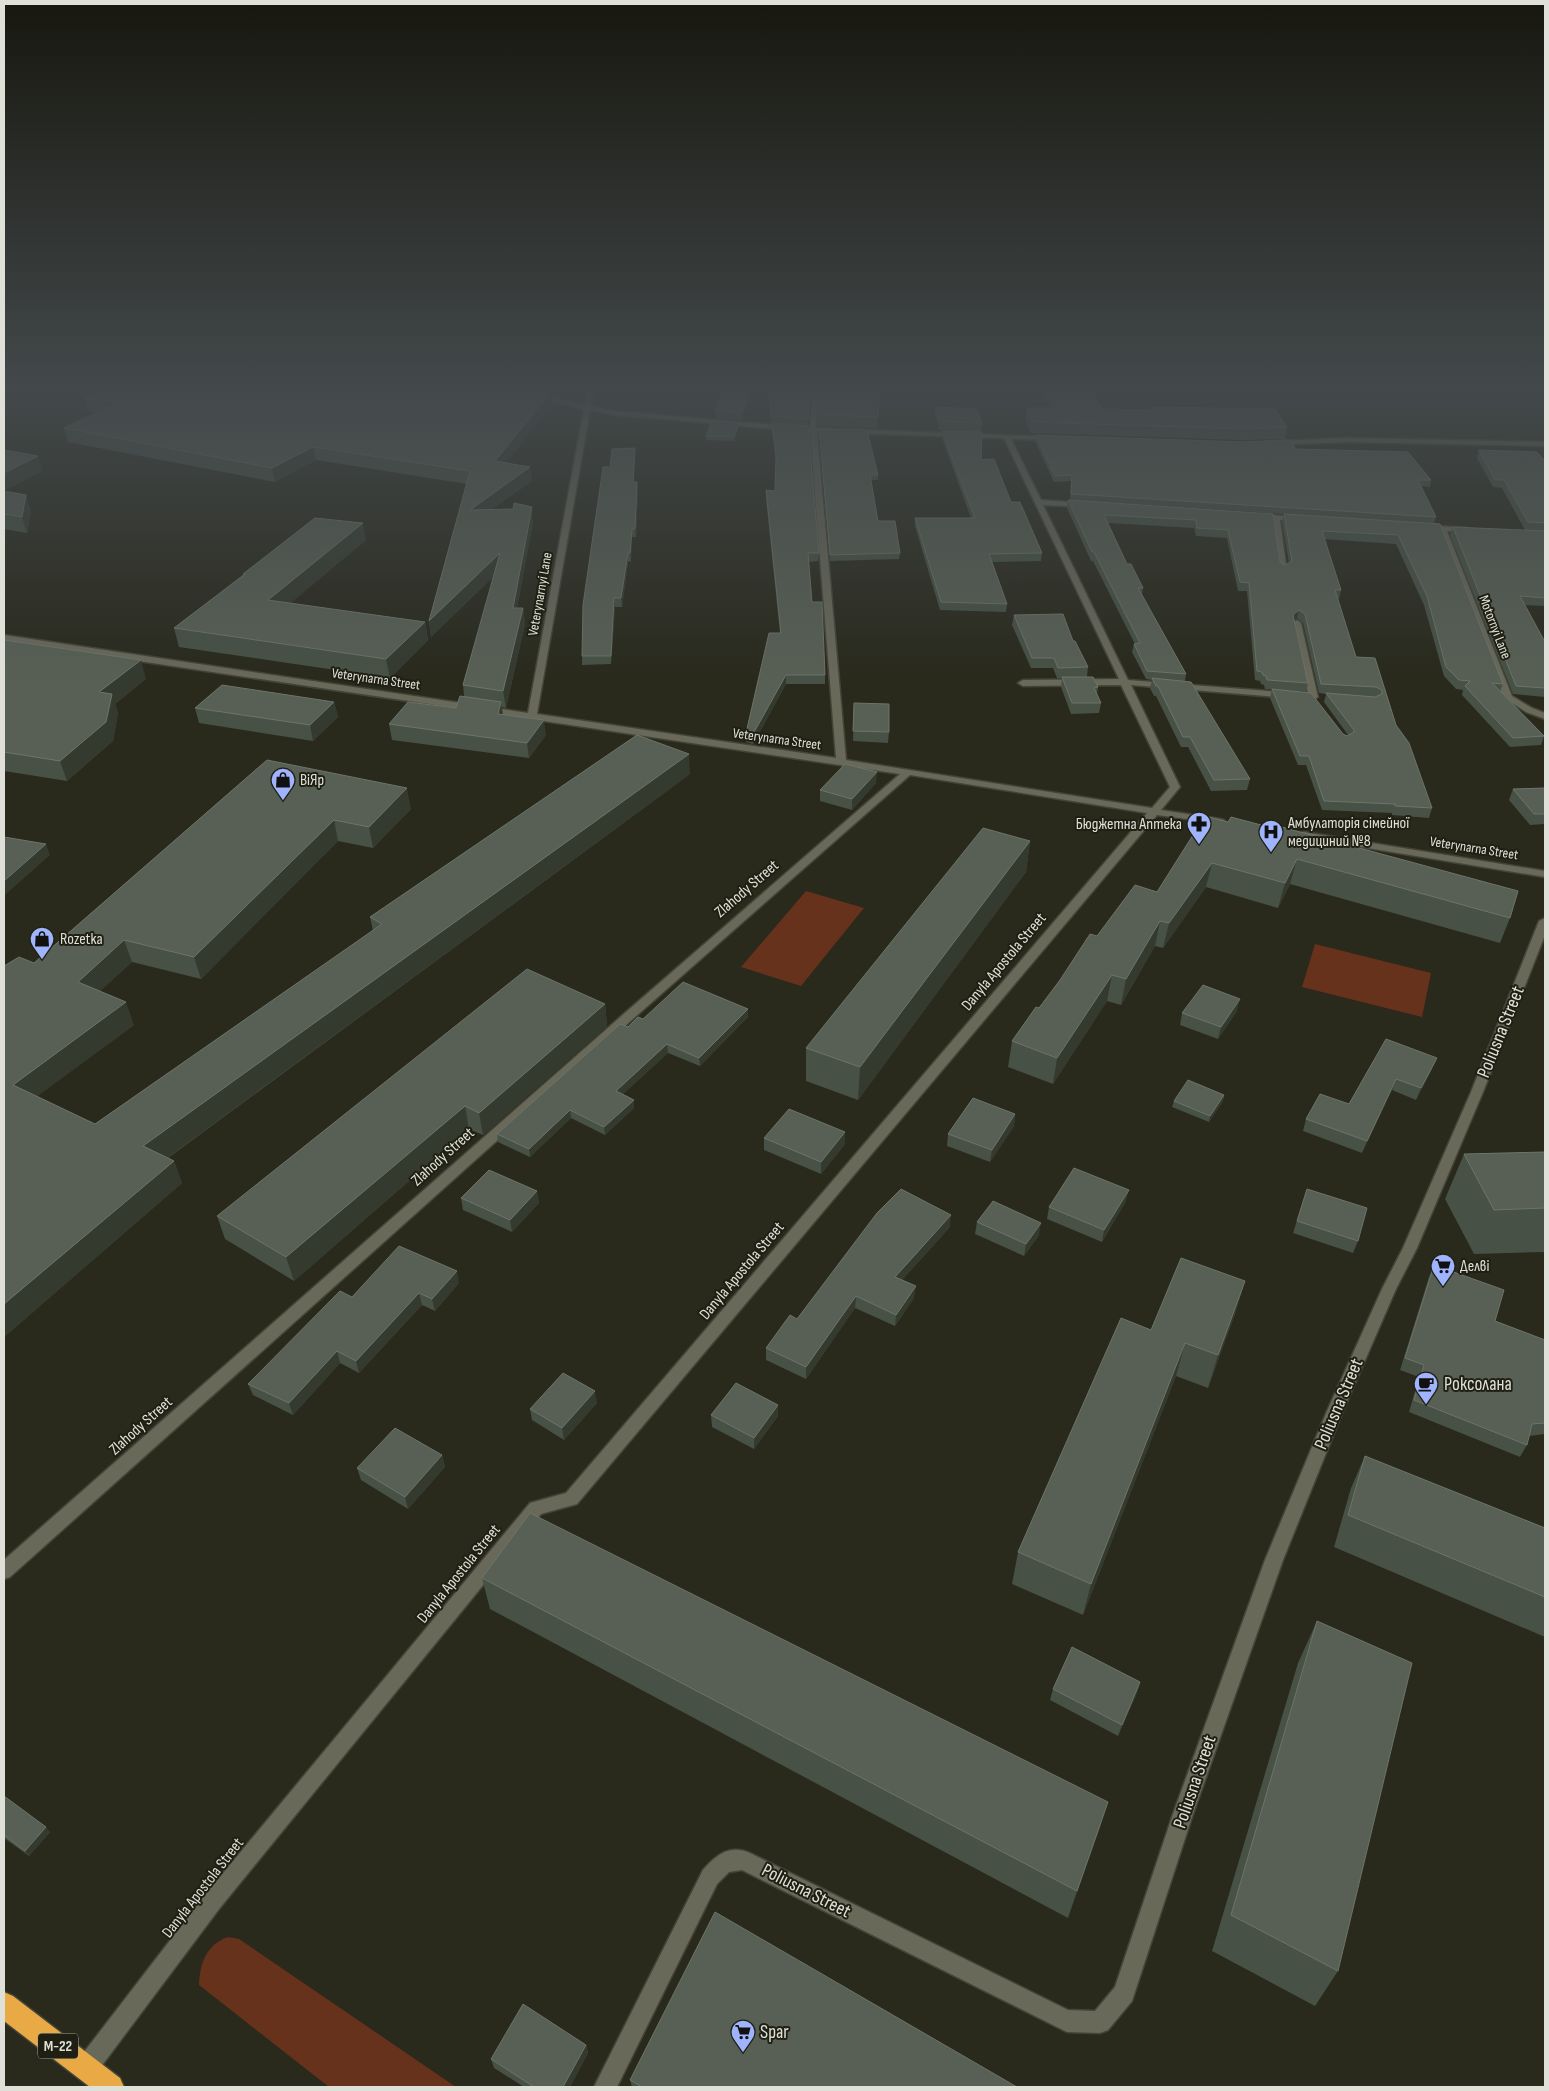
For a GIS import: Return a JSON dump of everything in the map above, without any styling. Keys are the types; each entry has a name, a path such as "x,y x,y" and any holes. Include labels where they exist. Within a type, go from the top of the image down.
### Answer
{"highway":[{"name":"М-22","path":"4,2005 112,2087"}],"street":[{"name":"Veterynarnyi Lane","path":"532,716 573,487"},
{"path":"818,487 842,762"},
{"name":"Danyla Apostola Street","path":"86,2068 212,1902 536,1508 571,1499 1175,787 1030,487"},
{"path":"1037,502 1097,506"},
{"path":"1246,515 1305,519"},
{"path":"1276,517 1284,570"},
{"path":"1412,526 1479,530"},
{"name":"Motornyi Lane","path":"1442,528 1508,697 1529,710 1545,716"},
{"path":"1023,683 1124,682 1319,700 1297,623"},
{"name":"Veterynarna Street","path":"4,638 842,762 1233,824"},
{"name":"Zlahody Street","path":"4,1571 630,1015 908,772"},
{"name":"Veterynarna Street","path":"1291,833 1545,874"},
{"name":"Poliusna Street","path":"605,2087 710,1877 724,1862 743,1860 1067,2021 1100,2022 1124,1993 1183,1814 1274,1560 1339,1402 1389,1289 1410,1248 1473,1101 1545,921"}],"shaded area":[{"path":"806,891 864,908 801,986 741,967"},
{"path":"1315,944 1431,973 1422,1017 1302,987"},
{"path":"228,1937 239,1939 456,2087 329,2087 199,1985 203,1962 209,1950 220,1940"}],"building":[{"path":"466,487 503,487 470,510 513,509 514,503 532,507 513,608 523,608 503,691 463,685 500,553 429,621"},
{"path":"600,487 637,487 635,529 632,529 630,553 628,553 621,598 614,598 611,656 582,656 583,605"},
{"path":"775,487 813,487 819,553 808,553 812,602 822,602 825,675 786,675 753,734 746,733 769,633 781,633 766,490 775,491"},
{"path":"824,487 872,487 878,521 895,521 900,553 830,555"},
{"path":"963,487 1005,487 1011,502 1020,502 1042,553 989,554 1007,604 941,602 915,518 975,518"},
{"path":"1071,487 1421,487 1436,517 1071,494"},
{"path":"1508,487 1545,487 1545,523 1528,522"},
{"path":"4,491 26,495 22,517 4,514"},
{"path":"1068,500 1273,514 1280,562 1285,565 1292,561 1284,514 1440,524 1503,684 1492,683 1544,736 1513,738 1465,686 1470,681 1459,680 1446,667 1427,596 1398,535 1322,531 1341,590 1335,590 1356,657 1375,658 1396,725 1409,743 1432,808 1395,806 1395,804 1324,801 1309,756 1300,756 1272,689 1311,693 1343,734 1347,736 1354,732 1354,730 1326,693 1375,697 1382,694 1382,690 1376,687 1321,684 1305,614 1299,610 1293,615 1308,683 1267,680 1262,672 1257,671 1249,583 1240,582 1228,530 1197,528 1196,520 1104,515 1127,564 1131,564 1143,588 1138,588 1186,674 1147,671 1134,644 1140,643 1094,552 1092,552"},
{"path":"315,518 363,523 268,600 425,622 386,659 174,628 245,574 243,574"},
{"path":"1453,527 1545,531 1545,598 1520,596 1545,642 1545,688 1516,686"},
{"path":"1063,614 1073,641 1075,641 1088,667 1058,668 1054,658 1032,658 1014,615"},
{"path":"4,640 141,660 99,692 112,694 106,722 60,761 4,752"},
{"path":"1062,677 1093,677 1098,687 1094,688 1101,703 1072,703"},
{"path":"1152,678 1191,682 1250,779 1214,780 1190,737 1183,737 1158,686 1156,686"},
{"path":"222,685 334,702 310,725 195,708"},
{"path":"460,696 501,702 498,714 544,720 527,743 389,724 408,702 456,708"},
{"path":"854,703 889,704 889,732 853,731"},
{"path":"637,735 689,754 143,1146 174,1161 4,1304 4,966 19,957 34,963 267,760 407,788 369,827 334,820 194,957 124,940 78,982 126,1002 13,1085 95,1124 382,924 370,917"},
{"path":"845,764 877,772 852,799 820,790"},
{"path":"1545,788 1545,814 1534,814 1513,789"},
{"path":"1205,816 1228,822 1231,817 1265,826 1267,823 1518,891 1510,918 1297,859 1285,883 1212,863 1169,923 1160,921 1126,979 1112,975 1057,1058 1012,1041 1036,1007 1039,1008 1060,980 1090,934 1097,936 1135,885 1157,892"},
{"path":"983,828 1030,841 860,1067 806,1048"},
{"path":"4,837 46,844 4,881"},
{"path":"527,969 605,1004 479,1113 465,1106 286,1257 217,1216"},
{"path":"683,982 748,1009 699,1058 667,1044 616,1091 634,1100 604,1127 570,1110 529,1149 497,1134 620,1024 628,1027 638,1017 643,1019"},
{"path":"1203,985 1240,999 1221,1027 1182,1013"},
{"path":"1386,1039 1437,1058 1421,1088 1396,1079 1367,1141 1306,1119 1320,1094 1349,1104"},
{"path":"1188,1080 1224,1095 1210,1116 1174,1101"},
{"path":"973,1098 1015,1114 992,1150 948,1134"},
{"path":"789,1109 845,1132 821,1162 764,1138"},
{"path":"1545,1152 1545,1208 1494,1210 1464,1154"},
{"path":"1074,1168 1129,1190 1104,1230 1049,1207"},
{"path":"489,1170 537,1191 510,1220 461,1198"},
{"path":"901,1189 951,1215 895,1277 916,1286 896,1315 856,1296 806,1367 766,1348 790,1315 797,1319 877,1213"},
{"path":"1307,1189 1367,1208 1358,1241 1297,1221"},
{"path":"993,1201 1041,1223 1026,1244 977,1222"},
{"path":"399,1246 457,1271 432,1299 419,1293 356,1361 337,1351 289,1403 248,1384 340,1291 352,1297"},
{"path":"1181,1258 1245,1281 1218,1355 1185,1343 1091,1584 1018,1552 1121,1318 1151,1330"},
{"path":"1434,1265 1504,1290 1495,1321 1545,1340 1545,1423 1532,1424 1527,1445 1414,1400 1424,1365 1405,1358"},
{"path":"563,1373 595,1391 562,1428 530,1409"},
{"path":"736,1383 778,1405 754,1438 711,1415"},
{"path":"395,1428 442,1455 405,1497 357,1468"},
{"path":"1365,1456 1545,1528 1545,1597 1348,1515"},
{"path":"530,1513 1108,1802 1077,1891 482,1578"},
{"path":"1317,1621 1412,1663 1338,1971 1231,1915"},
{"path":"1072,1647 1140,1682 1122,1725 1053,1689"},
{"path":"4,1796 46,1827 25,1851 4,1835"},
{"path":"715,1912 1017,2087 642,2087 630,2080"},
{"path":"523,2004 586,2045 563,2087 534,2087 491,2059"}],"place":[{"name":"ВіЯр","path":"283,801"},
{"name":"Бюджетна Аптека","path":"1199,845"},
{"name":"Амбулаторія сімейної медициний №8","path":"1271,853"},
{"name":"Rozetka","path":"42,960"},
{"name":"Делві","path":"1443,1287"},
{"name":"Роксолана","path":"1426,1405"},
{"name":"Spar","path":"743,2053"}]}
